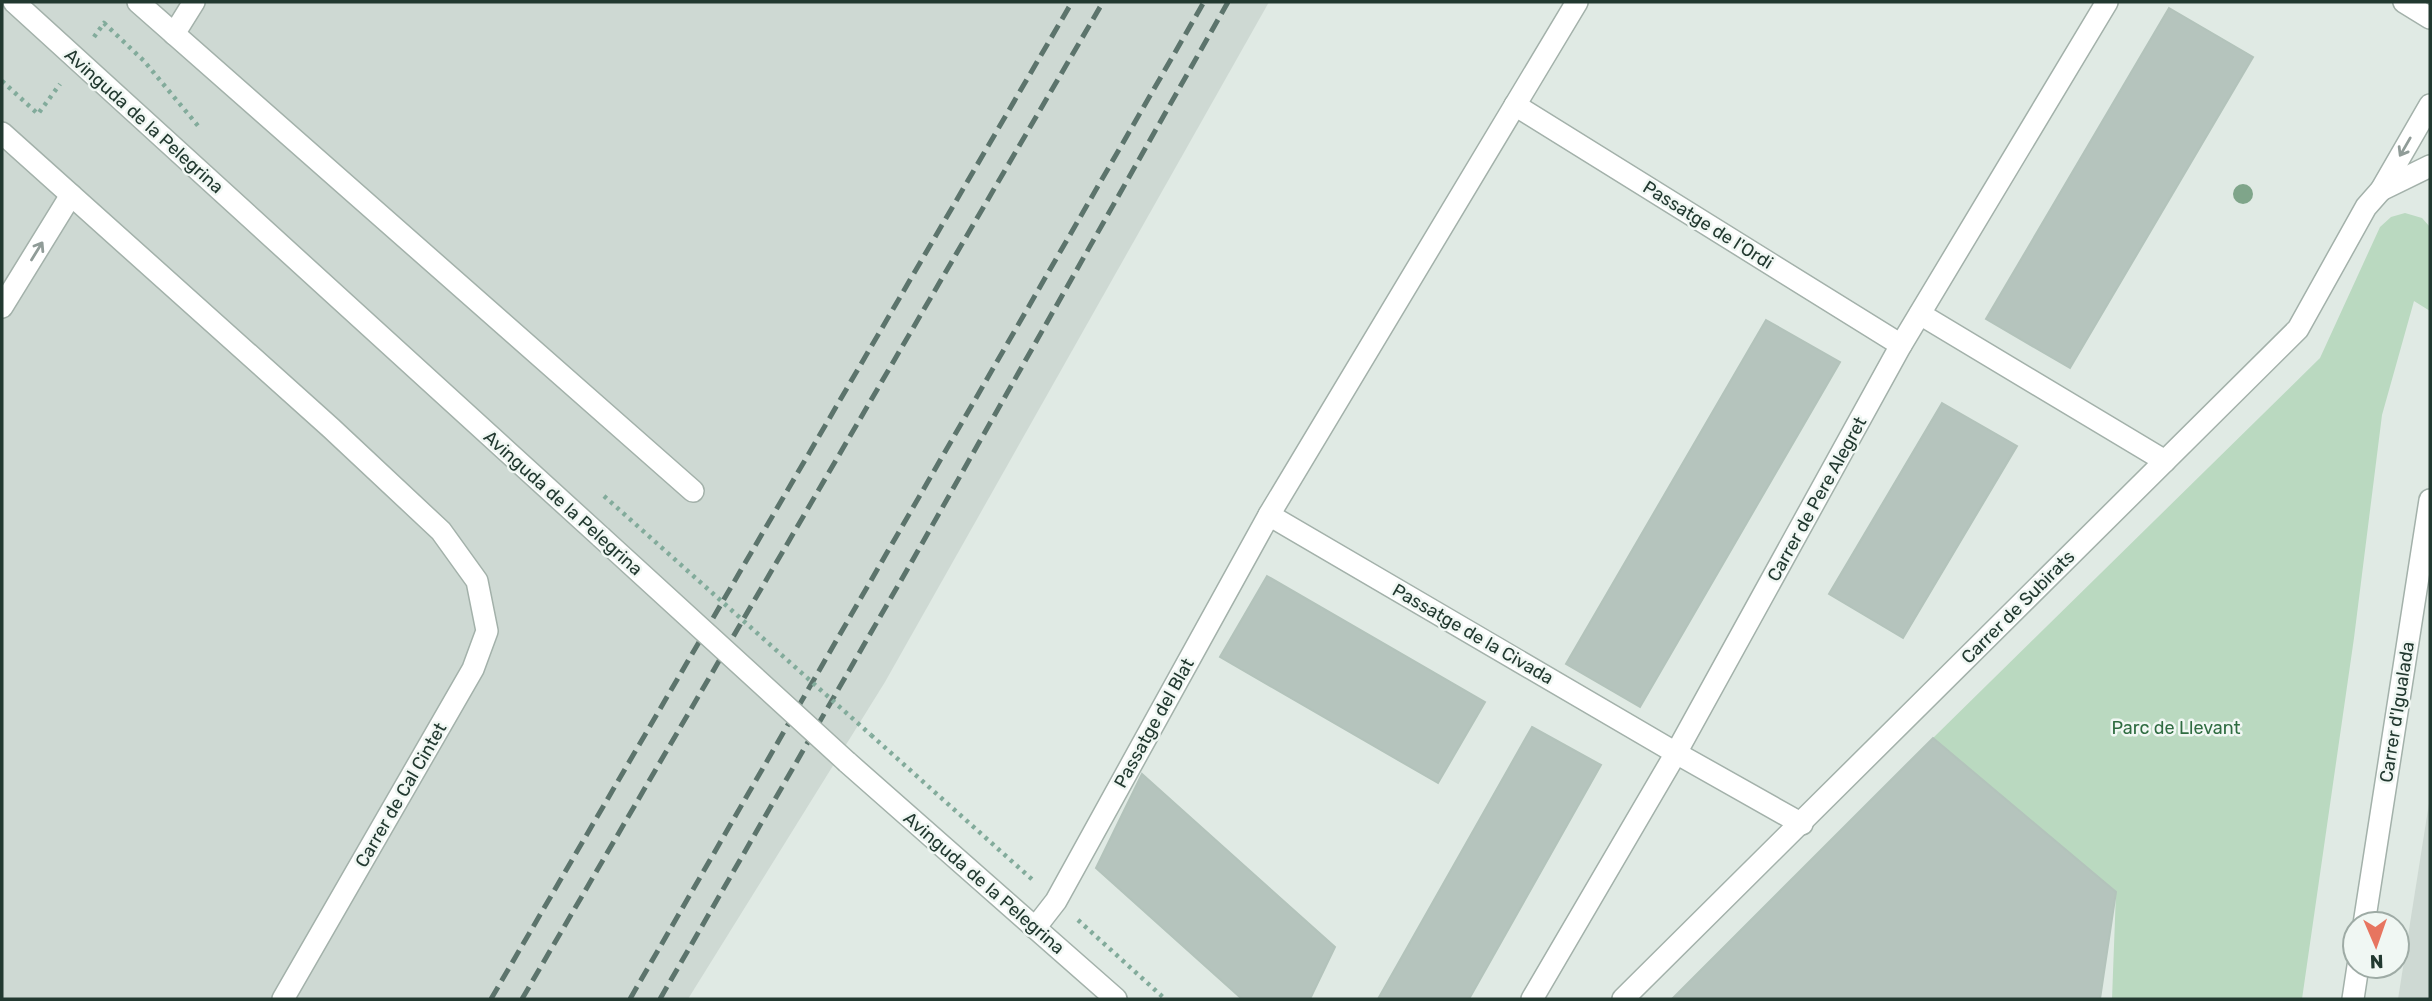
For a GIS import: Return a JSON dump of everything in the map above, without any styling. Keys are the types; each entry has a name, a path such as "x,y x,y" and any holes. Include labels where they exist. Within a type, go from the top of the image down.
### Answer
{"street":[{"name":"Avinguda de la Pelegrina","path":"14,2 847,762 1116,999"},
{"path":"138,2 693,491"},
{"path":"174,34 194,2"},
{"name":"Passatge del Blat","path":"1035,928 1056,901 1269,515 1577,2"},
{"name":"Carrer de Pere Alegret","path":"1532,999 1676,754 1901,345 2107,2"},
{"path":"2404,2 2430,18"},
{"name":"Passatge de l'Ordi","path":"1515,105 1901,345"},
{"name":"Carrer de Subirats","path":"1623,999 2298,328 2366,207 2381,190 2430,105"},
{"path":"2,133 71,195 2,307"},
{"name":"Carrer de Subirats","path":"2381,190 2430,166"},
{"name":"Carrer de Cal Cintet","path":"71,195 331,428 441,531 477,581 486,631 473,669 283,999"},
{"path":"1920,314 2165,461"},
{"name":"Carrer d'Igualada","path":"2366,910 2430,500"},
{"name":"Passatge de la Civada","path":"1269,515 1676,754 1802,824"},
{"path":"2353,999 2356,980"}],"path":[{"path":"2,81 38,114 78,60"},
{"path":"604,496 1166,999"}],"shaded area":[{"path":"2,2 1269,2 885,682 688,999 2,999"},
{"path":"2430,797 2430,999 2398,999 2401,980 2411,980 2411,917"}],"green space":[{"name":"Parc de Llevant","path":"2405,213 2422,218 2430,227 2430,311 2414,301 2382,415 2354,638 2302,999 2112,999 2116,892 1933,738 2320,358 2380,227 2391,217"}],"building":[{"path":"2169,8 2253,57 2070,368 1986,319"},
{"path":"1766,320 1840,362 1640,707 1566,664"},
{"path":"1942,403 2017,446 1903,638 1829,594"},
{"path":"1267,576 1485,702 1438,783 1220,657"},
{"path":"1532,727 1601,765 1469,999 1378,999"},
{"path":"1933,738 2116,892 2100,999 1672,999"},
{"path":"1142,774 1335,947 1310,999 1242,999 1096,868"}],"railway":[{"path":"491,999 1072,2"},
{"path":"522,999 1103,2"},
{"path":"630,999 1204,2"},
{"path":"660,999 911,563 1228,2"}]}
